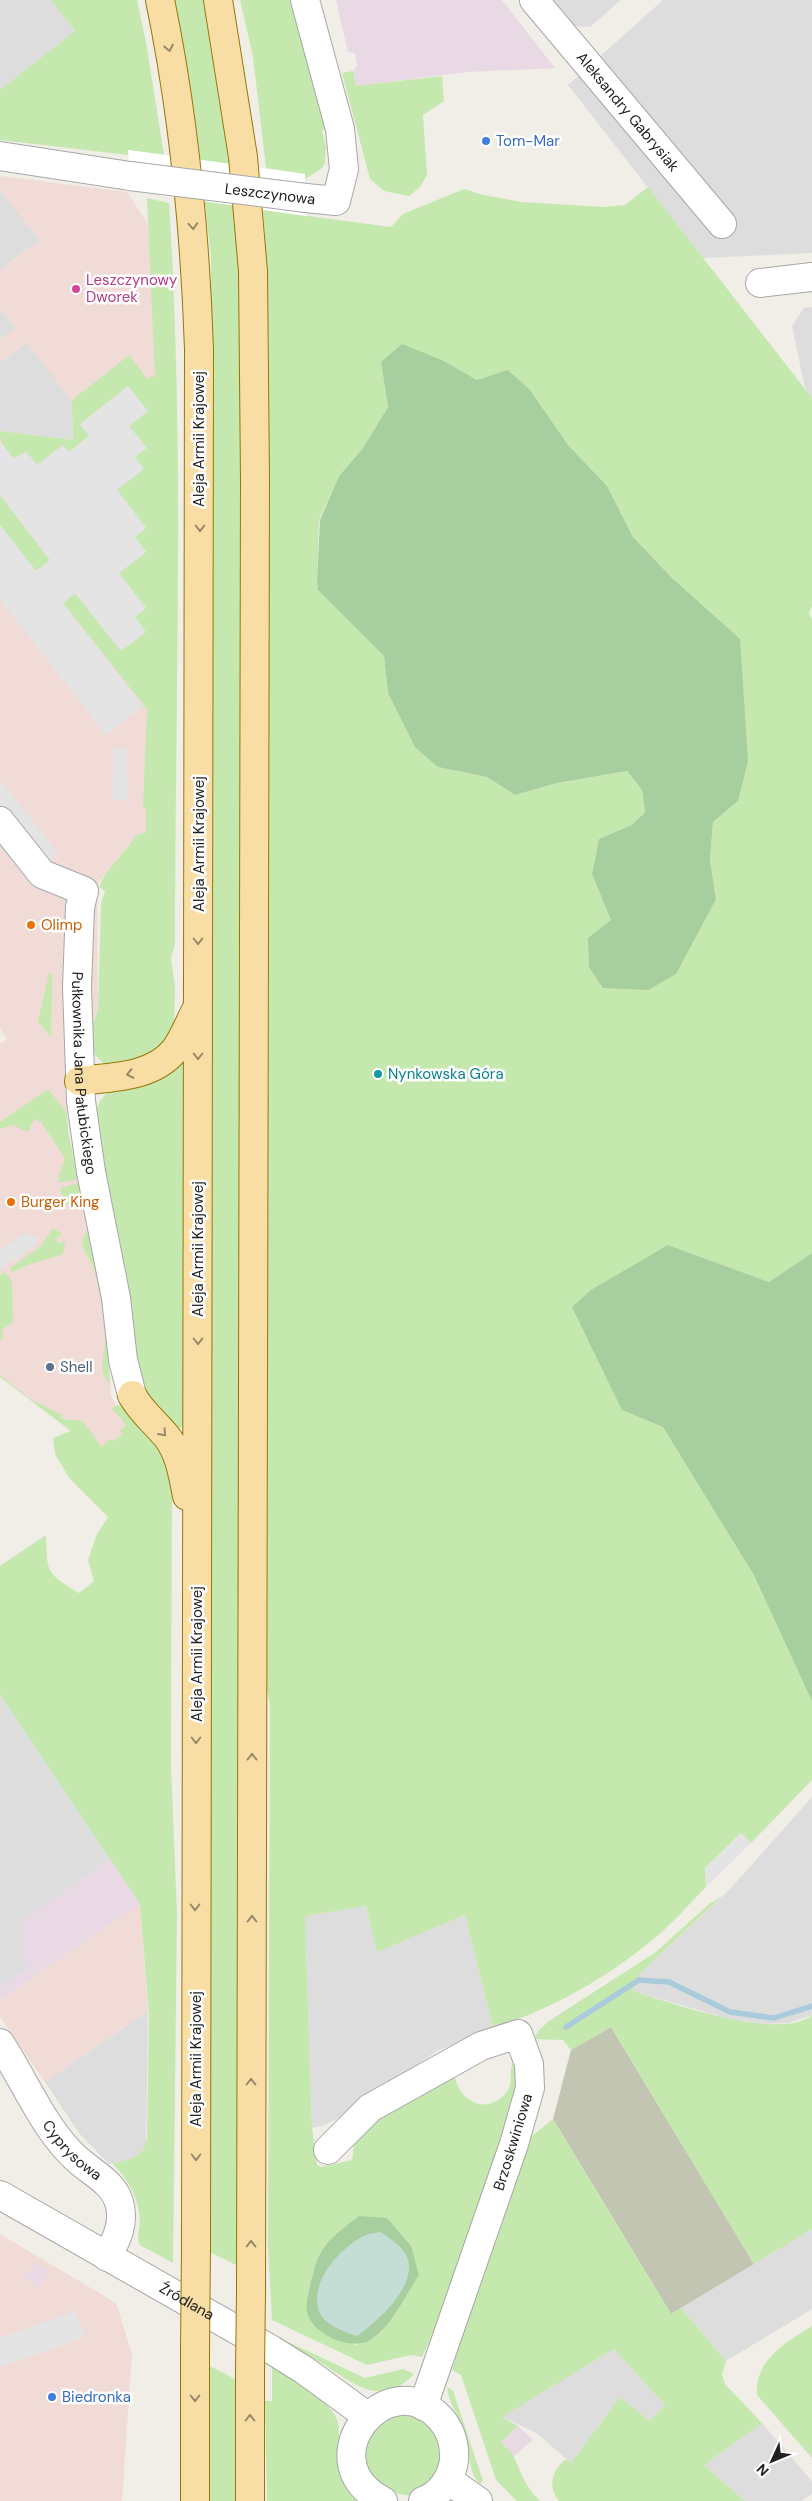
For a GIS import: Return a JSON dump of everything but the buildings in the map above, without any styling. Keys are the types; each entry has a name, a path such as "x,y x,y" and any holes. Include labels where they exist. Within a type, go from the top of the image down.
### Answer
{"main road":[{"name":"Aleja Armii Krajowej","path":"160,0 184,135 197,282 200,510 195,2501"},
{"path":"218,0 243,157 253,271 255,549 250,2501"},
{"path":"79,1081 130,1074 150,1068 164,1061 175,1050 198,1007"},
{"path":"132,1395 143,1413 168,1439 176,1453 182,1472 197,1551"}],"street":[{"name":"Leszczynowa","path":"0,156 130,176 336,201 344,170 340,129 305,0"},
{"name":"Aleksandry Gabrysiak","path":"534,0 722,224"},
{"path":"760,283 812,277"},
{"name":"Pułkownika Jana Pałubickiego","path":"0,821 42,874 84,892 80,906 77,987 79,1081 92,1172 116,1298 123,1360 132,1395"},
{"name":"Brzoskwiniowa","path":"328,2150 370,2108 481,2046 518,2034 529,2064 530,2088 514,2144 423,2406"},
{"name":"Cyprysowa","path":"0,2043 67,2149 105,2181 119,2202 122,2220 118,2238 107,2257"},
{"name":"Źródlana","path":"0,2195 272,2350 304,2370 367,2416"},
{"path":"383,2501 364,2488 357,2477 352,2464 351,2452 354,2438 359,2426 375,2410 394,2403 409,2402 423,2406 436,2414 446,2424 455,2452 448,2480 439,2491 423,2501"},
{"path":"448,2480 478,2501"}],"shaded area":[{"path":"0,0 51,0 75,31 0,90"},
{"path":"336,0 502,0 555,68 467,72 356,86 353,71 357,66 355,53 348,52"},
{"path":"553,0 621,0 590,27 574,26"},
{"path":"663,0 812,0 812,253 703,258 568,85"},
{"path":"0,176 127,192 148,224 156,378 149,378 146,834 138,834 105,873 97,886 98,1010 65,1085 68,1131 103,1288 111,1396 119,1411 136,1430 105,1457 0,1377 0,1044 7,1039 0,1029 0,431 73,440 71,400 27,342 0,363 0,340 16,328 0,307 0,270 40,240 0,190"},
{"path":"0,190 40,240 0,270"},
{"path":"0,307 16,328 0,340"},
{"path":"812,307 812,398 805,388 792,326 804,308"},
{"path":"27,342 72,400 73,440 0,431 0,363"},
{"path":"128,386 148,411 129,426 147,448 135,457 144,469 117,490 146,528 135,537 146,552 119,573 146,608 135,617 146,632 121,651 75,593 63,603 143,706 106,735 0,599 0,525 36,571 50,560 0,495 0,441 14,459 26,451 37,465 63,445 69,452 89,436 80,424"},
{"path":"113,748 127,748 127,800 112,800"},
{"path":"0,780 58,853 45,863 38,881 32,886 2,849 0,850"},
{"path":"25,1233 39,1238 36,1245 0,1269 0,1250"},
{"path":"0,1694 110,1859 23,1921 27,1969 0,1987"},
{"path":"812,1797 812,2015 788,2023 763,2024 729,2019 633,1991 639,1974 729,1890"},
{"path":"741,1833 751,1843 706,1887 705,1868"},
{"path":"110,1859 140,1904 0,2000 0,1987 26,1969 22,1921"},
{"path":"140,1904 148,2011 45,2082 0,2017 0,2000"},
{"path":"366,1906 377,1952 465,1915 493,2028 437,2051 338,2118 325,2125 312,2128 305,1916"},
{"path":"148,2011 146,2146 135,2159 109,2164 79,2133 45,2082"},
{"path":"611,2027 754,2264 671,2314 553,2119 571,2050"},
{"path":"812,2229 812,2309 726,2361 681,2308"},
{"path":"381,2232 404,2251 409,2266 407,2278 395,2301 357,2336 335,2327 325,2320 319,2311 318,2289 329,2267 346,2248 366,2235"},
{"path":"0,2234 116,2303 132,2354 122,2501 0,2501"},
{"path":"35,2262 49,2271 39,2288 24,2279"},
{"path":"75,2311 85,2337 0,2367 0,2338"},
{"path":"614,2349 665,2405 650,2421 620,2397 571,2463 535,2432 501,2417"},
{"path":"762,2423 812,2481 812,2494 801,2501 745,2501 704,2465"},
{"path":"518,2426 533,2440 514,2456 501,2442"}],"green space":[{"path":"51,0 137,0 146,42 164,155 128,150 128,155 0,140 0,90 75,31"},
{"path":"173,0 205,0 230,135 237,217 244,412 238,2266 208,2251 211,256 192,95"},
{"path":"240,0 294,0 328,128 322,130 326,147 325,163 321,169 305,179 304,174 266,168 253,57"},
{"path":"353,71 356,86 442,76 444,101 423,115 427,175 420,187 409,196 384,191 370,179 342,73"},
{"path":"648,187 812,398 812,606 809,613 812,619 812,1253 769,1282 668,1245 622,1410 663,1427 686,1464 812,1369 812,1780 751,1843 741,1833 705,1868 706,1887 670,1924 639,1951 580,1990 537,2011 493,2028 465,1915 377,1952 366,1906 305,1916 312,2128 317,2165 321,2167 352,2160 358,2129 454,2066 458,2087 464,2095 471,2101 479,2104 488,2104 497,2101 506,2093 510,2086 513,2063 518,2064 519,2083 459,2276 422,2357 411,2355 367,2365 272,2320 268,2246 270,1705 267,1690 269,395 267,270 263,210 391,227 403,214 464,189 483,195 522,202 603,207 625,205","holes":["444,361 477,380 530,390 568,445 607,486 633,537 673,579 738,801 713,822 710,859 716,899 611,920 592,874 599,839 632,825 645,812 642,790 627,771 557,783 515,795 487,777 438,767 388,693 384,656 318,590 319,520 339,476 363,448 388,407 381,362","319,2256 382,2331 370,2341 355,2345 308,2293"]},
{"path":"147,198 169,203 174,295 177,388 178,573 175,944 171,958 175,987 174,1026 171,1038 153,1057 114,1066 104,1064 90,1050 88,1036 98,1010 101,904 105,891 99,887 105,874 138,834 146,833 146,810 143,807 147,709 63,603 75,593 121,651 135,617 146,608 119,573 146,552 134,537 146,528 117,490 135,457 146,448 129,426 80,424 89,436 69,452 63,445 37,465 23,461 6,451 0,431 73,440 72,400 129,355 148,380 149,377 155,377"},
{"path":"402,344 444,361 477,380 508,370 530,390 568,445 607,486 633,537 673,579 740,639 748,761 738,801 713,822 710,859 716,899 676,974 648,990 603,988 589,967 588,938 611,920 592,874 599,839 632,825 645,812 642,790 627,771 557,783 515,795 487,777 438,767 415,747 388,693 384,656 318,590 320,520 339,476 363,448 388,407 381,362"},
{"path":"0,495 50,560 36,571 0,525"},
{"path":"49,974 52,974 51,1038 38,1021"},
{"path":"183,1061 183,1425 179,1430 155,1408 136,1378 94,1119 101,1100 112,1089 142,1075"},
{"path":"48,1089 67,1113 68,1131 78,1179 59,1183 59,1175 65,1158 41,1122 34,1119 28,1132 13,1125 0,1129 0,1122"},
{"path":"79,1183 83,1204 71,1206 64,1202 60,1188"},
{"path":"89,1226 103,1288 110,1384 102,1367 105,1336 100,1294 94,1270 82,1241"},
{"path":"53,1228 62,1234 56,1239 60,1244 65,1240 63,1254 12,1272 10,1268 40,1247"},
{"path":"668,1245 769,1282 812,1253 812,1701 754,1575 663,1427 622,1410 572,1307 591,1290"},
{"path":"5,1272 12,1282 13,1322 1,1330 4,1336 0,1340 0,1275"},
{"path":"0,1375 28,1398 62,1415 61,1419 83,1421 101,1447 110,1439 113,1441 122,1434 120,1431 126,1425 112,1409 114,1406 122,1405 160,1443 172,1479 171,1766 177,1913 173,2263 140,2245 138,2239 140,2221 135,2197 128,2182 112,2163 135,2157 143,2150 147,2138 149,2015 140,1904 0,1694 0,1566 46,1535 50,1571 60,1581 79,1593 94,1581 88,1560 97,1534 108,1517 70,1479 55,1454 53,1438 71,1431 0,1377"},
{"path":"722,1896 639,1974 633,1991 698,2011 751,2022 776,2024 796,2022 812,2015 812,2229 754,2264 611,2027 571,2050 563,2040 534,2039 538,2031 549,2021 656,1952 709,1904"},
{"path":"553,2119 671,2314 681,2308 726,2361 722,2374 725,2384 762,2423 704,2465 745,2501 559,2501 553,2490 554,2473 566,2459 571,2463 620,2397 650,2421 665,2405 614,2349 502,2417 518,2426 501,2442 513,2455 527,2486 540,2501 517,2501 496,2480 461,2375 452,2370 521,2145"},
{"path":"359,2216 387,2218 411,2246 419,2275 386,2326 372,2339 364,2343 354,2344 334,2339 324,2334 310,2319 306,2304 322,2250 337,2234"},
{"path":"812,2326 812,2458 757,2395 757,2383 766,2362 782,2346"},
{"path":"271,2334 365,2378 403,2369 414,2374 402,2384 390,2390 368,2390 304,2353 271,2337"},
{"path":"272,2363 311,2391 326,2404 336,2417 339,2429 338,2449 340,2463 357,2501 267,2501 265,2401 272,2401"},
{"path":"208,2365 237,2380 237,2501 207,2501"},
{"path":"447,2387 453,2391 483,2480 480,2484 473,2472 465,2433 452,2405"},
{"path":"397,2410 437,2426 444,2469 421,2493 413,2495 405,2495 389,2490 363,2471 363,2437"}],"pier":[{"path":"128,150 305,174 306,216 131,191"}],"waterway":[{"path":"566,2027 639,1980 669,1982 730,2012 774,2018 812,2006"}],"place":[{"name":"Tom-Mar","path":"486,141"},
{"name":"Leszczynowy Dworek","path":"76,289"},
{"name":"Olimp","path":"31,925"},
{"name":"Nynkowska Góra","path":"378,1074"},
{"name":"Burger King","path":"11,1202"},
{"name":"Shell","path":"50,1367"},
{"name":"Biedronka","path":"52,2397"}]}
